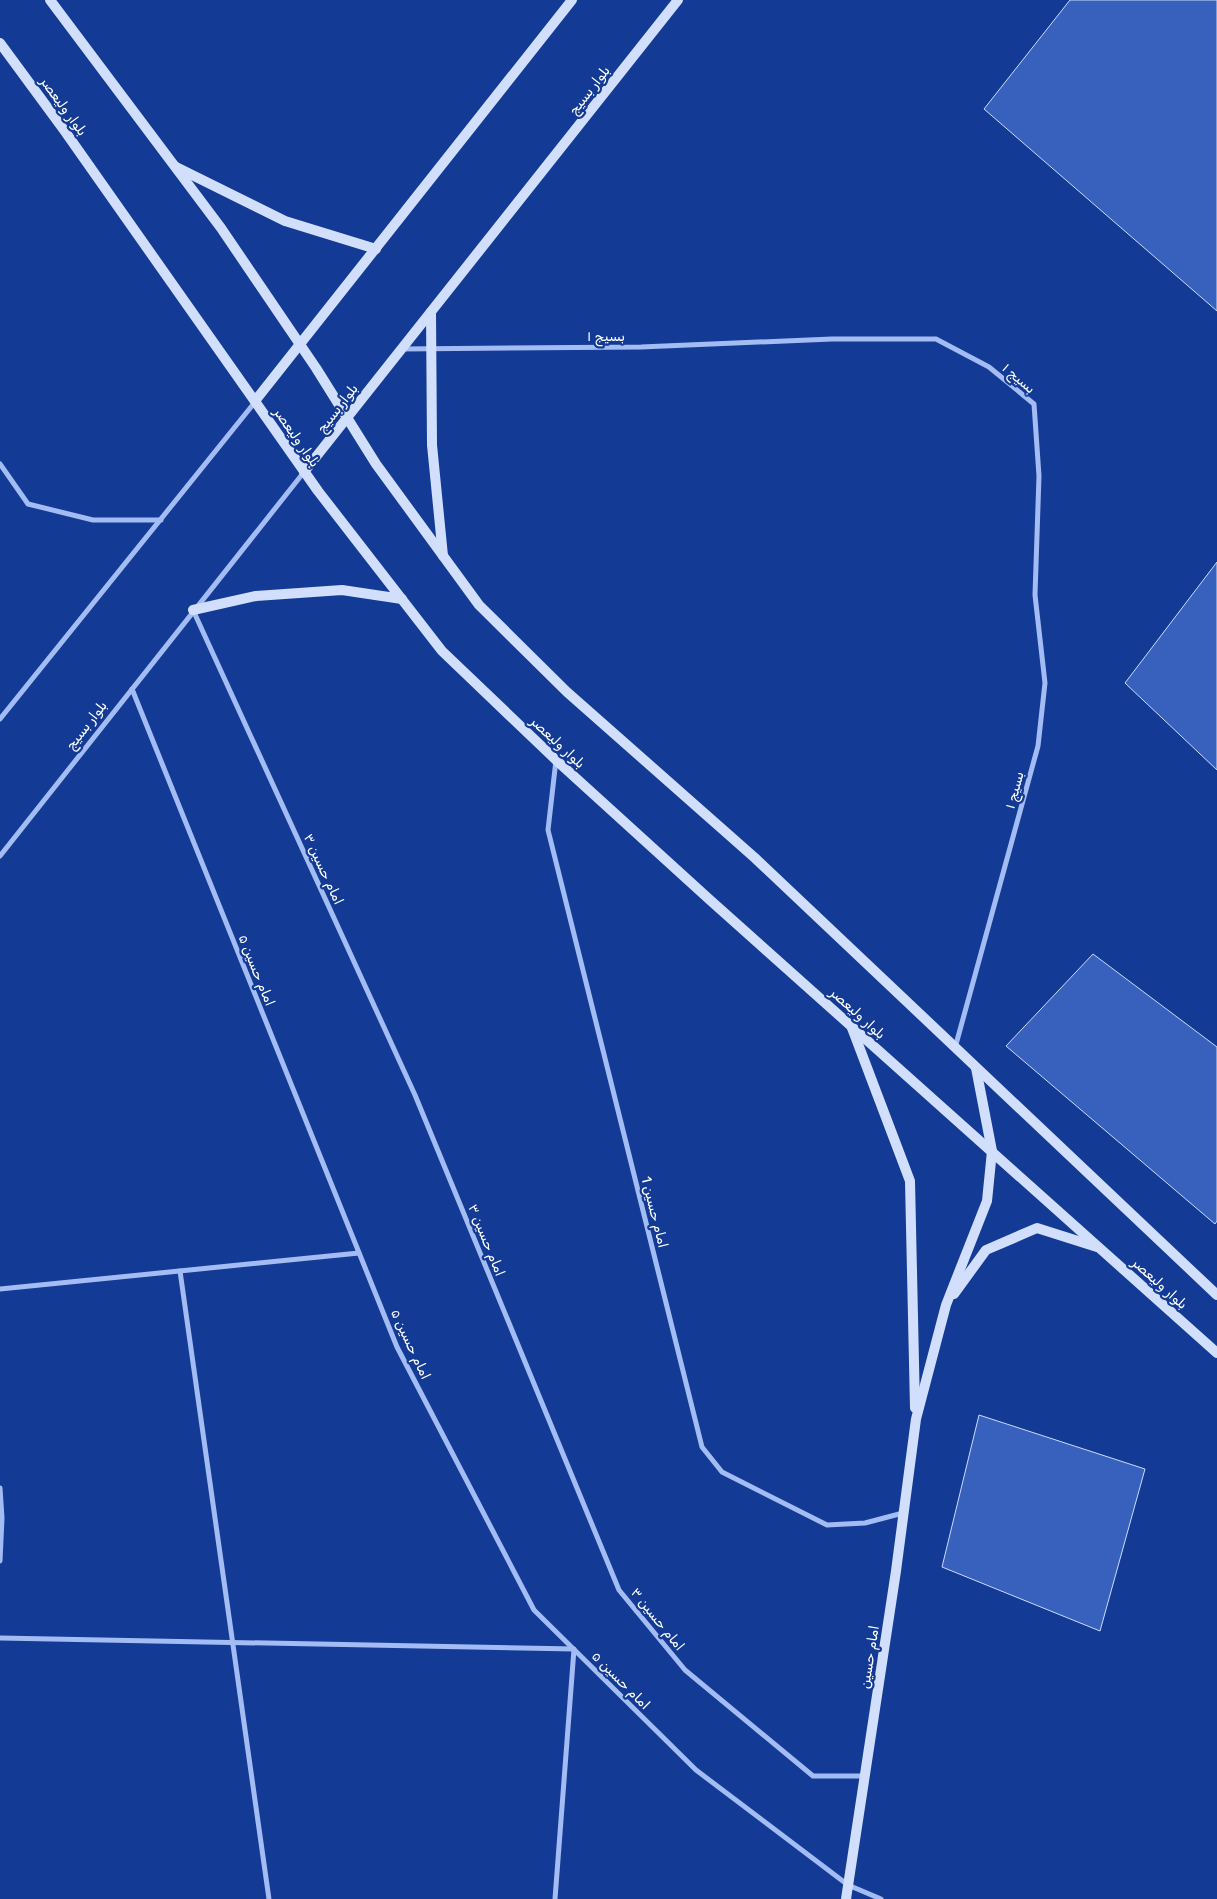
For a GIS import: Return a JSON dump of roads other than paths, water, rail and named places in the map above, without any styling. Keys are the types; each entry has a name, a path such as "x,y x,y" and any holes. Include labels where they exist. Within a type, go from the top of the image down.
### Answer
{"street":[{"path":"50,0 221,228 300,344 346,419 479,605 567,692 755,858 955,1049 1214,1291"},
{"path":"0,719 161,520 572,0"},
{"name":"بلوار بسیج","path":"0,856 678,0"},
{"name":"بلوار ولیعصر","path":"0,43 304,472 442,651 556,760 1217,1353"},
{"path":"175,166 285,221 376,249"},
{"path":"431,312 432,445 444,557"},
{"name":"بسیج ۱","path":"402,349 641,348 832,339 936,339 989,367 1034,404 1040,476 1036,595 1045,683 1038,746 955,1049"},
{"path":"0,464 28,504 93,520 161,520"},
{"path":"193,610 256,596 342,590 402,599"},
{"name":"امام حسین ۳","path":"193,610 415,1095 619,1590 685,1670 813,1776 864,1776"},
{"name":"امام حسین ۵","path":"132,689 397,1347 534,1610 696,1770 848,1885 881,1899"},
{"name":"امام حسین 1","path":"556,760 548,830 702,1447 722,1472 826,1525 865,1523 903,1514"},
{"path":"850,1025 910,1181 916,1418"},
{"path":"916,1418 946,1305 986,1201 992,1151 976,1068"},
{"path":"946,1305 986,1250 1011,1237 1037,1228 1101,1248"},
{"path":"0,1289 360,1253"},
{"path":"180,1270 269,1899"},
{"name":"امام حسین","path":"846,1899 916,1418"},
{"path":"0,1488 2,1518 0,1561"},
{"path":"0,1638 574,1649 555,1899"}]}
